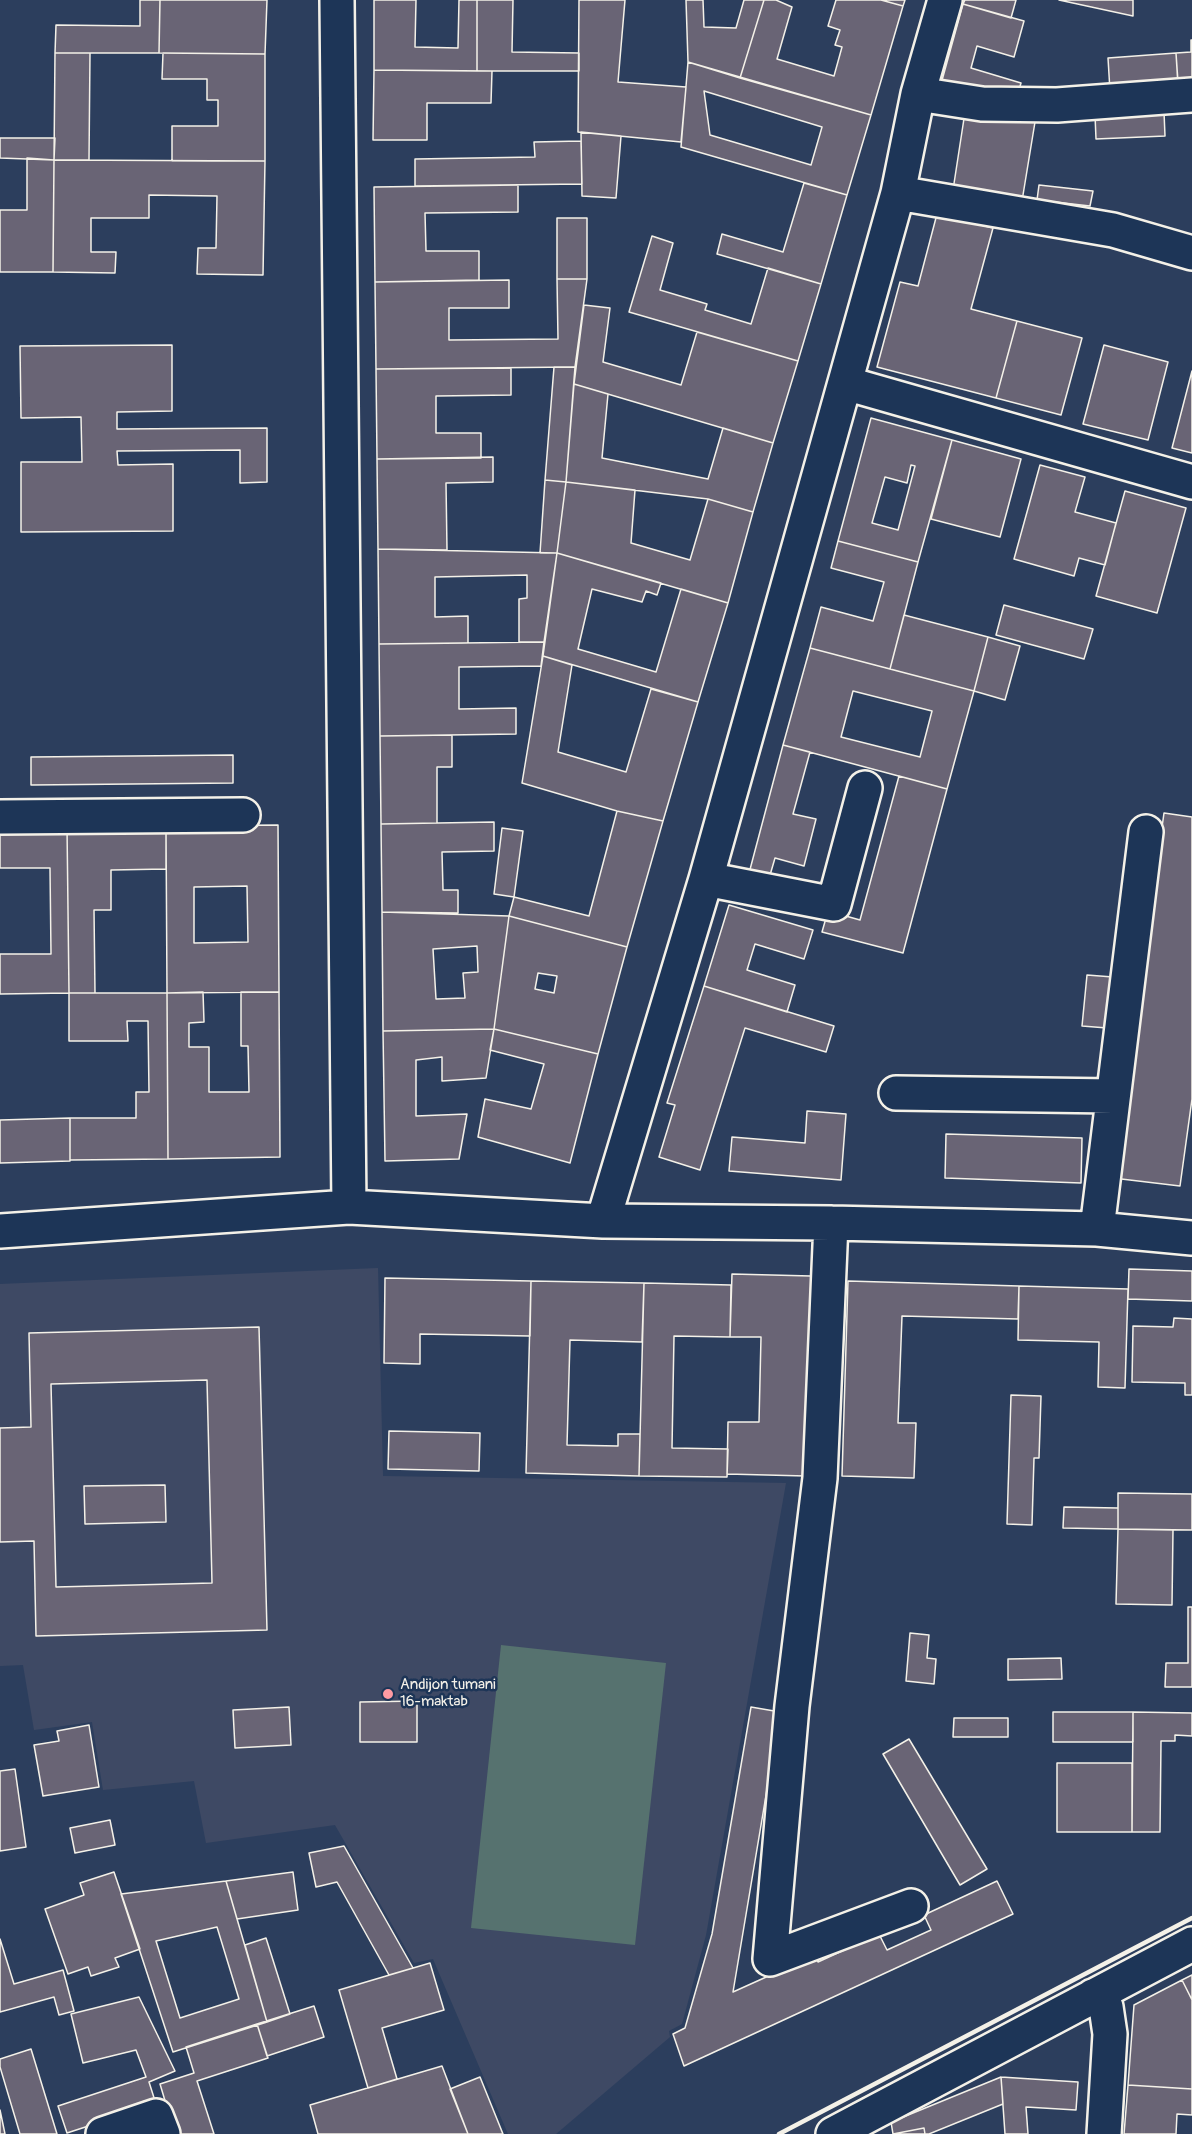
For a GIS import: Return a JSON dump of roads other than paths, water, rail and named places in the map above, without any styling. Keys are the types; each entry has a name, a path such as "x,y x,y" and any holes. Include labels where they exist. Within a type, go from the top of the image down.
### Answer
{"street":[{"path":"337,0 349,1207"},
{"path":"603,1221 706,879 845,383 898,193 918,94 945,0"},
{"path":"918,94 982,104 1057,105 1192,94"},
{"path":"898,193 1113,230 1192,253"},
{"path":"845,383 1192,482"},
{"path":"706,879 834,904 865,788"},
{"path":"0,817 243,815"},
{"path":"1097,1229 1146,832"},
{"path":"896,1093 1113,1096"},
{"path":"0,1231 349,1207 603,1221 1097,1229 1192,1238"},
{"path":"831,1223 819,1489 792,1706 770,1959 911,1906"},
{"path":"833,2134 1192,1944"},
{"path":"1093,1996 1106,2007 1110,2034 1104,2134"},
{"path":"103,2134 156,2116 163,2134"}],"railway":[{"path":"779,2134 1192,1918"}],"place":[{"name":"Andijon tumani 16-maktab","path":"388,1694"}]}
